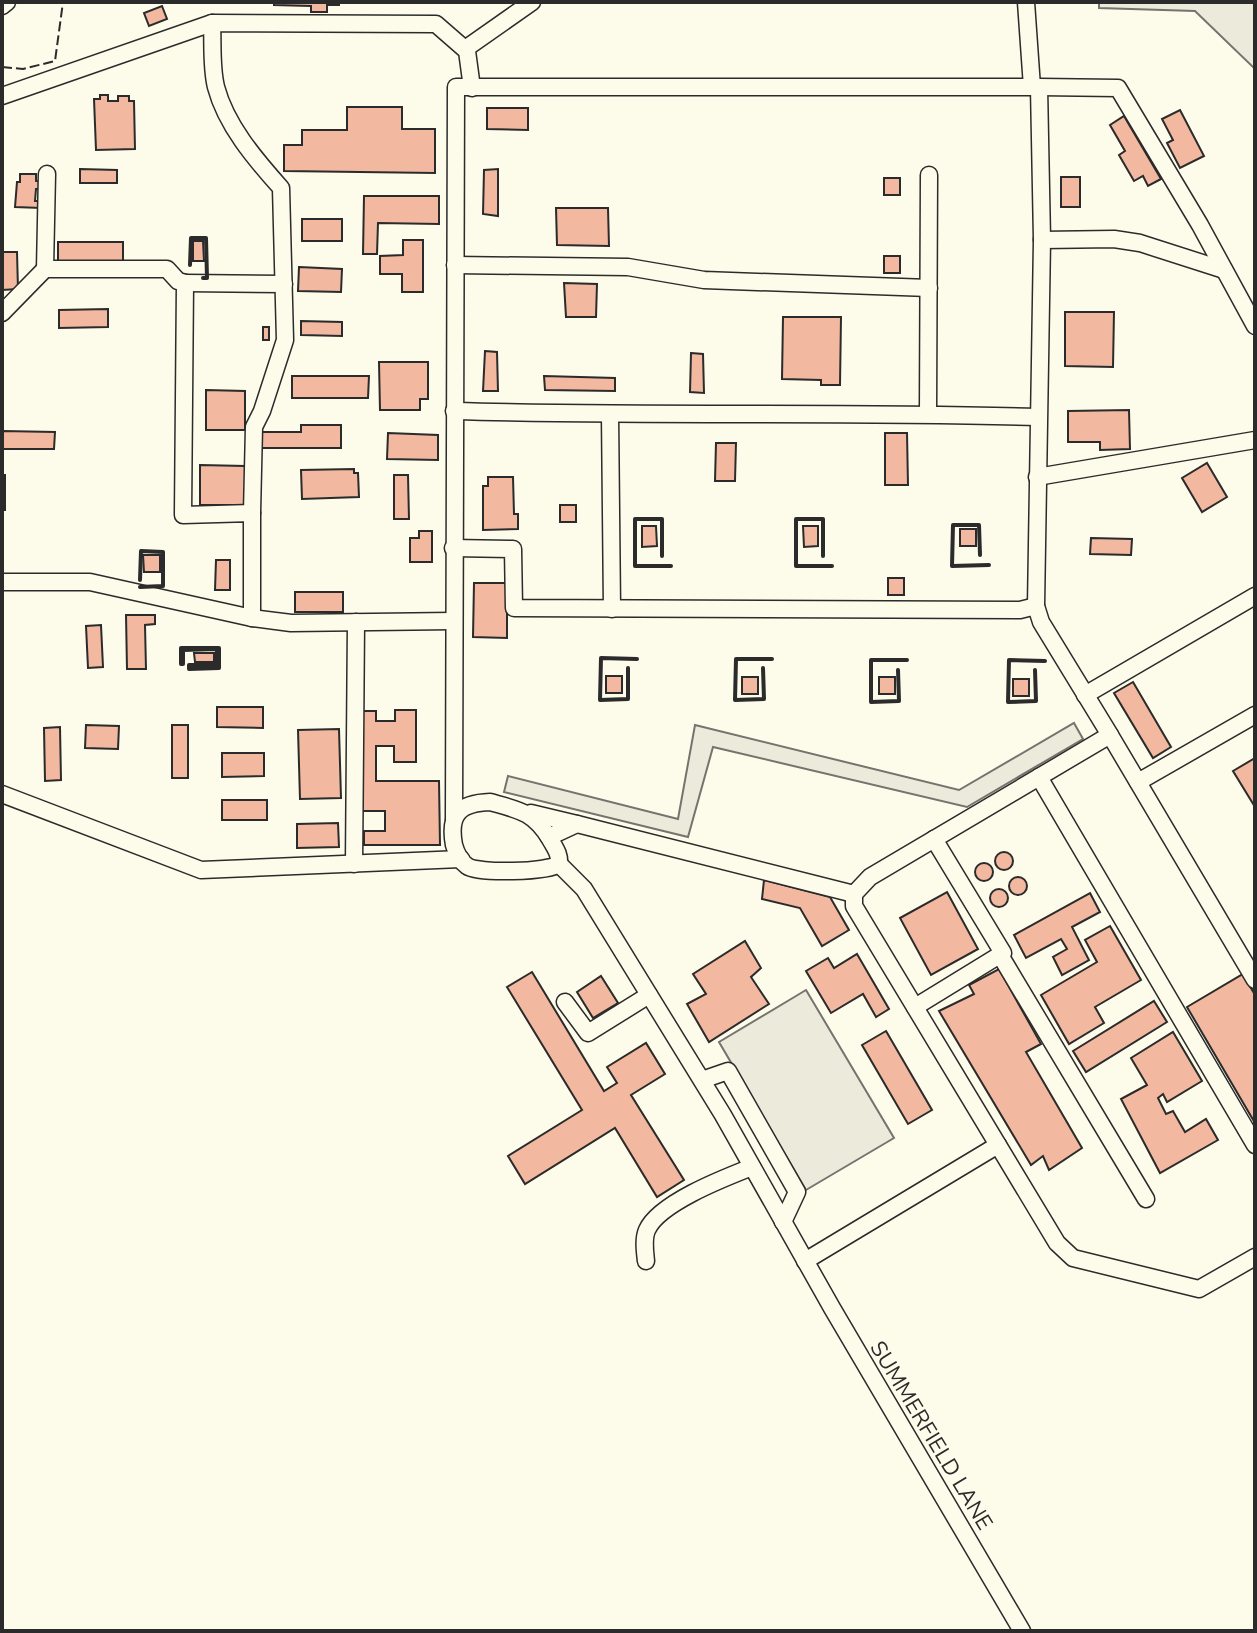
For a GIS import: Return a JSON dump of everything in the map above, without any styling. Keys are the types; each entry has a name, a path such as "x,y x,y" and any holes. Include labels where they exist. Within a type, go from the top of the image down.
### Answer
{"street":[{"path":"465,49 532,2"},
{"path":"1026,2 1035,87 1042,240 1036,606 1041,622 1255,980"},
{"path":"212,23 215,84 226,116 281,188 285,340 254,427 252,618"},
{"path":"2,96 212,23 436,24 465,49 472,88"},
{"path":"526,812 536,819 549,837 560,857 559,864 549,869 474,869 456,852 452,832 452,773 456,87 1118,88 1255,326"},
{"path":"2,313 45,269 47,174"},
{"path":"928,414 929,175"},
{"path":"1042,240 1114,239 1140,243 1224,270"},
{"path":"455,265 628,267 704,280 929,288"},
{"path":"45,269 167,269 178,281 185,283 284,284"},
{"path":"185,283 183,515 252,513"},
{"path":"454,411 1038,417"},
{"path":"610,414 612,609"},
{"path":"1037,477 1255,440"},
{"path":"453,548 513,549 514,608 1020,610 1036,606"},
{"path":"2,582 90,582 252,618 291,623 453,621"},
{"path":"1085,695 1255,596"},
{"path":"354,864 356,622"},
{"path":"1138,782 1255,715"},
{"path":"1110,735 870,877 854,894 854,906 1057,1243 1073,1258 1199,1289 1255,1257"},
{"path":"452,773 456,792 460,796 854,894"},
{"path":"1039,777 1255,1145"},
{"path":"2,794 201,870 461,859"},
{"path":"454,819 461,809 472,803 490,802"},
{"path":"549,837 577,824"},
{"path":"915,1007 1003,953 934,839"},
{"name":"SUMMERFIELD LANE","path":"559,864 584,889 702,1080 1022,1631"},
{"path":"1000,955 1146,1199"},
{"path":"565,1002 588,1033 649,995"},
{"path":"702,1080 728,1071 797,1192 783,1222"},
{"path":"805,1261 998,1145"},
{"path":"646,1261 645,1234 654,1217 713,1182 752,1167"}],"shaded area":[{"path":"1099,2 1255,2 1255,69 1195,11 1099,8"},
{"path":"1074,723 1083,739 967,807 713,747 688,837 504,792 508,776 678,819 695,725 959,790"},
{"path":"806,990 894,1138 806,1190 719,1042"}],"building":[{"path":"274,2 339,2 339,5 327,5 327,12 311,12 311,6 274,5"},
{"path":"162,6 167,19 149,26 144,13"},
{"path":"100,95 108,95 108,101 118,101 118,96 129,96 129,101 134,101 135,149 96,150 94,99 100,99"},
{"path":"347,107 402,107 402,129 435,129 435,173 284,171 284,145 302,145 302,130 347,130"},
{"path":"487,108 528,108 528,130 487,129"},
{"path":"1180,110 1204,156 1180,168 1167,143 1173,140 1162,119"},
{"path":"1124,116 1161,179 1148,186 1143,176 1134,181 1119,155 1125,151 1110,125"},
{"path":"80,169 117,170 117,183 80,183"},
{"path":"498,169 498,216 483,214 484,170"},
{"path":"20,174 36,174 36,181 42,182 42,189 36,189 35,201 41,201 41,208 15,207"},
{"path":"1061,177 1080,177 1080,207 1061,207"},
{"path":"884,178 900,178 900,195 884,195"},
{"path":"364,196 439,196 439,224 378,223 377,254 363,254"},
{"path":"556,208 608,208 609,246 557,245"},
{"path":"302,219 342,219 342,241 302,241"},
{"path":"403,240 423,240 423,292 402,292 402,274 380,274 380,256 403,255"},
{"path":"193,241 203,241 204,261 193,261"},
{"path":"58,242 123,242 123,265 58,265"},
{"path":"2,252 17,252 18,289 2,290"},
{"path":"884,256 900,256 900,273 884,273"},
{"path":"299,267 342,269 341,292 298,291"},
{"path":"564,283 597,284 596,317 566,317"},
{"path":"108,309 108,327 59,328 59,310"},
{"path":"1065,312 1114,312 1113,367 1065,366"},
{"path":"783,317 841,317 840,385 821,385 821,380 782,379"},
{"path":"301,321 342,322 342,336 301,335"},
{"path":"263,327 269,327 269,340 263,340"},
{"path":"485,351 497,352 498,391 483,391"},
{"path":"691,353 703,354 704,393 690,392"},
{"path":"379,362 428,362 428,399 420,399 420,410 380,410"},
{"path":"292,376 369,376 368,398 292,398"},
{"path":"544,376 615,378 615,391 545,390"},
{"path":"206,390 245,391 245,430 206,430"},
{"path":"1129,410 1130,449 1100,450 1100,442 1068,442 1068,411"},
{"path":"301,425 341,425 341,448 261,448 260,432 301,432"},
{"path":"3,431 55,432 54,449 3,449"},
{"path":"388,433 438,435 438,460 387,459"},
{"path":"885,433 907,433 908,485 885,485"},
{"path":"716,443 736,443 735,481 715,481"},
{"path":"1207,463 1227,497 1202,512 1182,478"},
{"path":"200,465 245,466 245,505 200,505"},
{"path":"354,469 354,473 358,473 359,497 302,499 301,470"},
{"path":"2,475 5,475 5,510 2,510"},
{"path":"394,475 408,475 409,519 394,519"},
{"path":"488,477 513,477 514,514 518,514 518,529 483,530 483,486 488,486"},
{"path":"560,505 576,505 576,522 560,522"},
{"path":"642,526 656,526 657,546 642,547"},
{"path":"803,526 818,526 818,546 804,547"},
{"path":"960,529 976,529 976,546 960,546"},
{"path":"419,531 432,531 432,562 410,562 410,538 419,538"},
{"path":"1091,538 1132,539 1131,555 1090,554"},
{"path":"143,555 160,555 160,572 144,572"},
{"path":"216,560 230,560 230,590 215,590"},
{"path":"888,578 904,578 904,595 888,595"},
{"path":"474,583 507,583 507,638 473,637"},
{"path":"295,592 343,592 343,612 295,612"},
{"path":"126,615 155,615 155,624 145,625 146,669 127,669"},
{"path":"101,625 103,667 88,668 86,626"},
{"path":"194,653 214,653 214,662 195,662"},
{"path":"606,676 622,676 622,693 606,693"},
{"path":"742,677 758,677 758,694 742,694"},
{"path":"879,677 895,677 895,694 879,694"},
{"path":"1013,679 1029,679 1029,696 1013,696"},
{"path":"1133,682 1171,747 1153,758 1114,693"},
{"path":"217,707 263,707 263,728 217,727"},
{"path":"395,710 416,710 416,762 394,762 394,746 376,746 376,781 439,781 440,845 364,845 364,831 385,831 385,811 361,811 360,711 376,711 376,721 395,721"},
{"path":"86,725 119,726 118,749 85,748"},
{"path":"172,725 188,725 188,778 172,778"},
{"path":"60,727 61,780 45,781 44,728"},
{"path":"339,729 341,798 300,799 298,730"},
{"path":"222,753 264,753 264,776 222,777"},
{"path":"1255,758 1255,807 1233,771"},
{"path":"222,800 267,800 267,820 222,820"},
{"path":"338,823 339,847 297,848 297,824"},
{"path":"1004,852 1013,861 1004,870 995,861"},
{"path":"984,863 993,872 984,881 975,872"},
{"path":"1018,877 1027,886 1018,895 1009,886"},
{"path":"764,880 830,897 849,930 822,946 800,908 762,899"},
{"path":"999,889 1008,898 999,907 990,898"},
{"path":"947,892 978,949 931,975 900,918"},
{"path":"1090,893 1100,912 1072,927 1089,960 1062,975 1053,957 1067,949 1061,939 1026,958 1014,935"},
{"path":"1110,926 1141,980 1095,1007 1104,1023 1069,1044 1041,995 1097,962 1085,940"},
{"path":"745,941 761,968 751,977 769,1004 709,1042 687,1004 706,994 693,974"},
{"path":"857,954 889,1009 876,1017 863,994 831,1013 806,971 828,958 834,968"},
{"path":"999,969 1041,1044 1026,1052 1082,1148 1049,1170 1043,1156 1031,1165 939,1011 974,994 969,985"},
{"path":"532,972 604,1091 617,1083 607,1067 646,1043 665,1074 631,1095 684,1180 657,1197 615,1128 525,1184 508,1156 582,1110 507,987"},
{"path":"1243,974 1255,995 1255,1123 1187,1007"},
{"path":"601,976 618,1003 593,1018 577,992"},
{"path":"1154,1001 1167,1022 1086,1072 1073,1051"},
{"path":"886,1031 932,1110 908,1124 862,1045"},
{"path":"1173,1032 1202,1081 1167,1102 1163,1094 1158,1098 1166,1114 1173,1111 1185,1132 1206,1119 1218,1140 1160,1173 1121,1099 1147,1085 1131,1058"}],"fence":[{"path":"2,67 23,69 55,61 63,2"}],"wall":[{"path":"190,265 191,238 206,238 207,278 203,278"},
{"path":"662,556 662,519 635,519 635,566 671,566"},
{"path":"823,556 823,519 796,519 796,566 832,566"},
{"path":"980,555 979,525 953,525 952,566 989,565"},
{"path":"140,580 141,551 163,552 163,586 140,587"},
{"path":"181,648 219,648 219,668 189,669 189,665 217,665 217,649 183,650 181,664 181,648"},
{"path":"628,668 628,699 600,700 601,658 637,659"},
{"path":"763,668 764,699 735,700 736,659 772,659"},
{"path":"898,670 899,701 871,702 871,660 907,660"},
{"path":"1035,670 1036,701 1008,702 1009,660 1045,661"}]}
